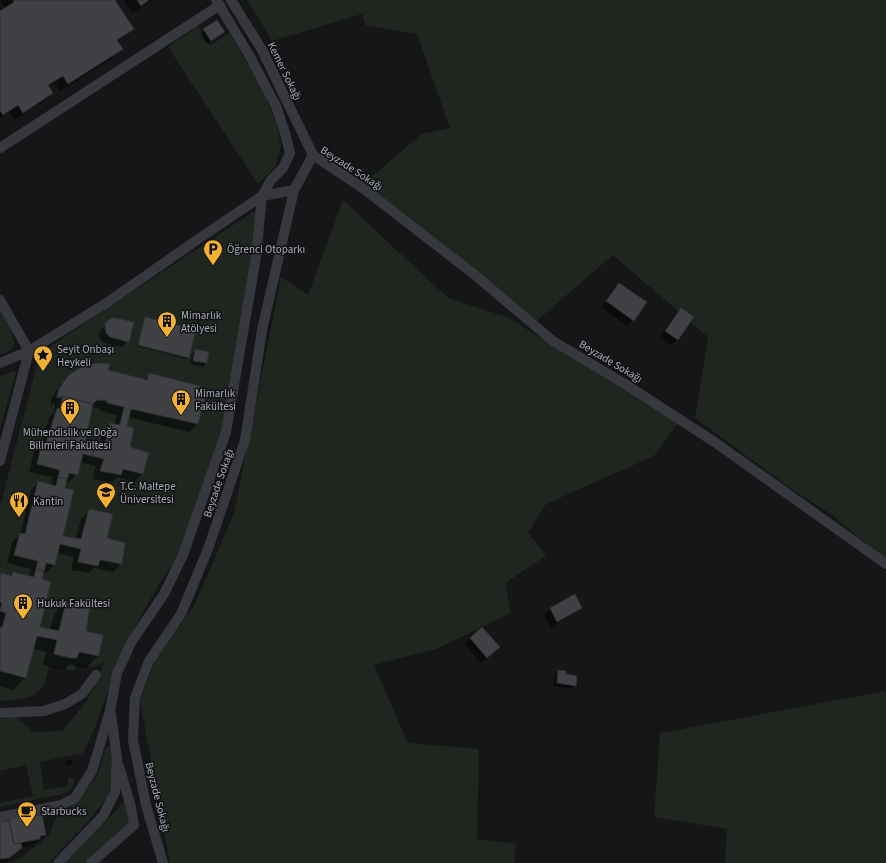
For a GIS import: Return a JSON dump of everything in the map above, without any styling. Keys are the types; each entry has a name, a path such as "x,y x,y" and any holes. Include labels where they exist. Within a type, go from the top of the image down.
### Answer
{"street":[{"name":"Kemer Sokağı","path":"231,0 262,50 312,155"},
{"path":"0,148 218,3 249,55 276,106 290,154 283,168 271,180 262,196 256,257 226,432 182,555 164,594 132,641 117,673 110,710 92,771 75,798 61,805 0,817"},
{"name":"Beyzade Sokağı","path":"163,863 146,805 133,740 135,698 149,661 181,614 208,550 245,440 262,330 294,190 312,155 364,189 475,276 553,341 625,384 716,442 886,564"},
{"path":"0,363 30,351 108,302 190,244 262,196 294,190"},
{"path":"0,300 30,351 0,461"},
{"path":"0,713 44,711 65,704 82,694 96,674"},
{"path":"91,863 134,825 131,807 117,759 110,710"},
{"path":"58,863 103,816 115,792 117,759"}],"shaded area":[{"path":"247,0 886,0 886,560 831,514 790,488 695,418 708,337 613,255 534,323 437,239 362,185 422,134 450,128 417,34 365,25 362,14 272,41"},
{"path":"198,26 210,46 229,33 261,86 276,122 281,146 275,167 258,184 168,47"},
{"path":"343,200 448,298 507,317 678,423 654,456 546,504 528,533 546,556 505,583 511,613 436,649 374,665 408,743 479,749 477,839 516,844 514,863 170,863 140,701 156,659 195,604 234,513 281,277 308,295"},
{"path":"253,212 257,213 249,277 219,445 176,559 161,581 134,628 113,677 94,730 83,753 40,762 44,790 68,786 69,778 73,778 74,782 71,789 67,793 0,807 0,803 33,796 26,765 0,771 0,719 15,717 34,732 63,731 88,699 101,672 104,662 93,667 77,663 74,671 49,665 45,681 42,688 38,692 27,698 0,701 0,507 40,353"},
{"path":"0,309 10,328 14,343 11,350 0,355 1,337"},
{"path":"14,371 16,373 0,429 0,376"},
{"path":"886,691 886,863 725,863 727,829 654,817 660,733"},
{"path":"106,747 112,747 112,769 108,795 94,815 49,863 12,863 40,843 51,832 55,819 80,799 98,774"},
{"path":"125,801 131,819 128,827 87,863 65,863"}],"building":[{"path":"13,0 115,0 134,29 117,40 123,49 68,84 63,76 48,85 53,93 23,113 18,105 3,115 0,111 0,11 14,2"},
{"path":"137,0 149,0 141,6"},
{"path":"217,20 225,32 211,41 203,29"},
{"path":"619,283 647,302 634,321 606,301"},
{"path":"681,308 694,317 678,340 665,331"},
{"name":"Mimarlık Atölyesi","path":"145,317 196,330 189,358 138,345"},
{"path":"112,318 134,322 129,342 110,337 106,333 105,324"},
{"path":"195,349 209,352 207,363 193,361"},
{"name":"Mimarlık Fakültesi","path":"97,363 110,364 108,370 147,380 149,373 200,386 198,392 206,394 198,424 131,409 127,426 134,428 130,447 149,453 143,474 123,469 121,475 100,471 104,459 92,456 95,446 104,448 110,423 120,425 124,407 101,400 97,400 93,404 61,396 61,398 57,397 59,389 68,376 82,367"},
{"name":"Mühendislik ve Doğa Bilimleri Fakültesi","path":"63,396 93,404 85,444 95,446 92,456 83,454 78,475 69,473 67,479 58,477 60,470 37,464 42,442 46,443 57,408 60,409"},
{"path":"58,477 67,479 65,488 74,490 63,536 81,539 89,509 113,514 107,538 125,543 122,564 100,560 98,566 78,562 81,549 60,544 55,565 46,563 44,571 36,569 38,561 14,555 20,533 25,534 38,481 56,486"},
{"name":"Hukuk Fakültesi","path":"36,569 44,571 42,579 51,582 40,627 59,631 66,601 90,606 86,631 103,635 99,656 79,652 77,658 54,654 57,640 37,636 26,678 0,671 0,627 2,628 6,613 0,611 2,603 0,602 0,577 1,573 12,576 13,572 34,577"},
{"path":"575,594 582,608 557,622 550,608"},
{"path":"482,627 500,647 487,658 470,638"},
{"path":"558,670 566,671 566,674 577,676 576,686 557,683"},
{"name":"Starbucks","path":"34,813 35,816 42,814 46,835 40,836 40,839 14,844 9,818"},
{"path":"9,821 14,844 21,843 22,848 9,858 0,859 0,822"}],"place":[{"name":"Öğrenci Otoparkı","path":"213,266"},
{"name":"Mimarlık Atölyesi","path":"167,338"},
{"name":"Seyit Onbaşı Heykeli","path":"43,372"},
{"name":"Mimarlık Fakültesi","path":"181,416"},
{"name":"Mühendislik ve Doğa Bilimleri Fakültesi","path":"70,425"},
{"name":"T.C. Maltepe Üniversitesi","path":"106,509"},
{"name":"Kantin","path":"19,518"},
{"name":"Hukuk Fakültesi","path":"23,620"},
{"name":"Starbucks","path":"27,828"}]}
